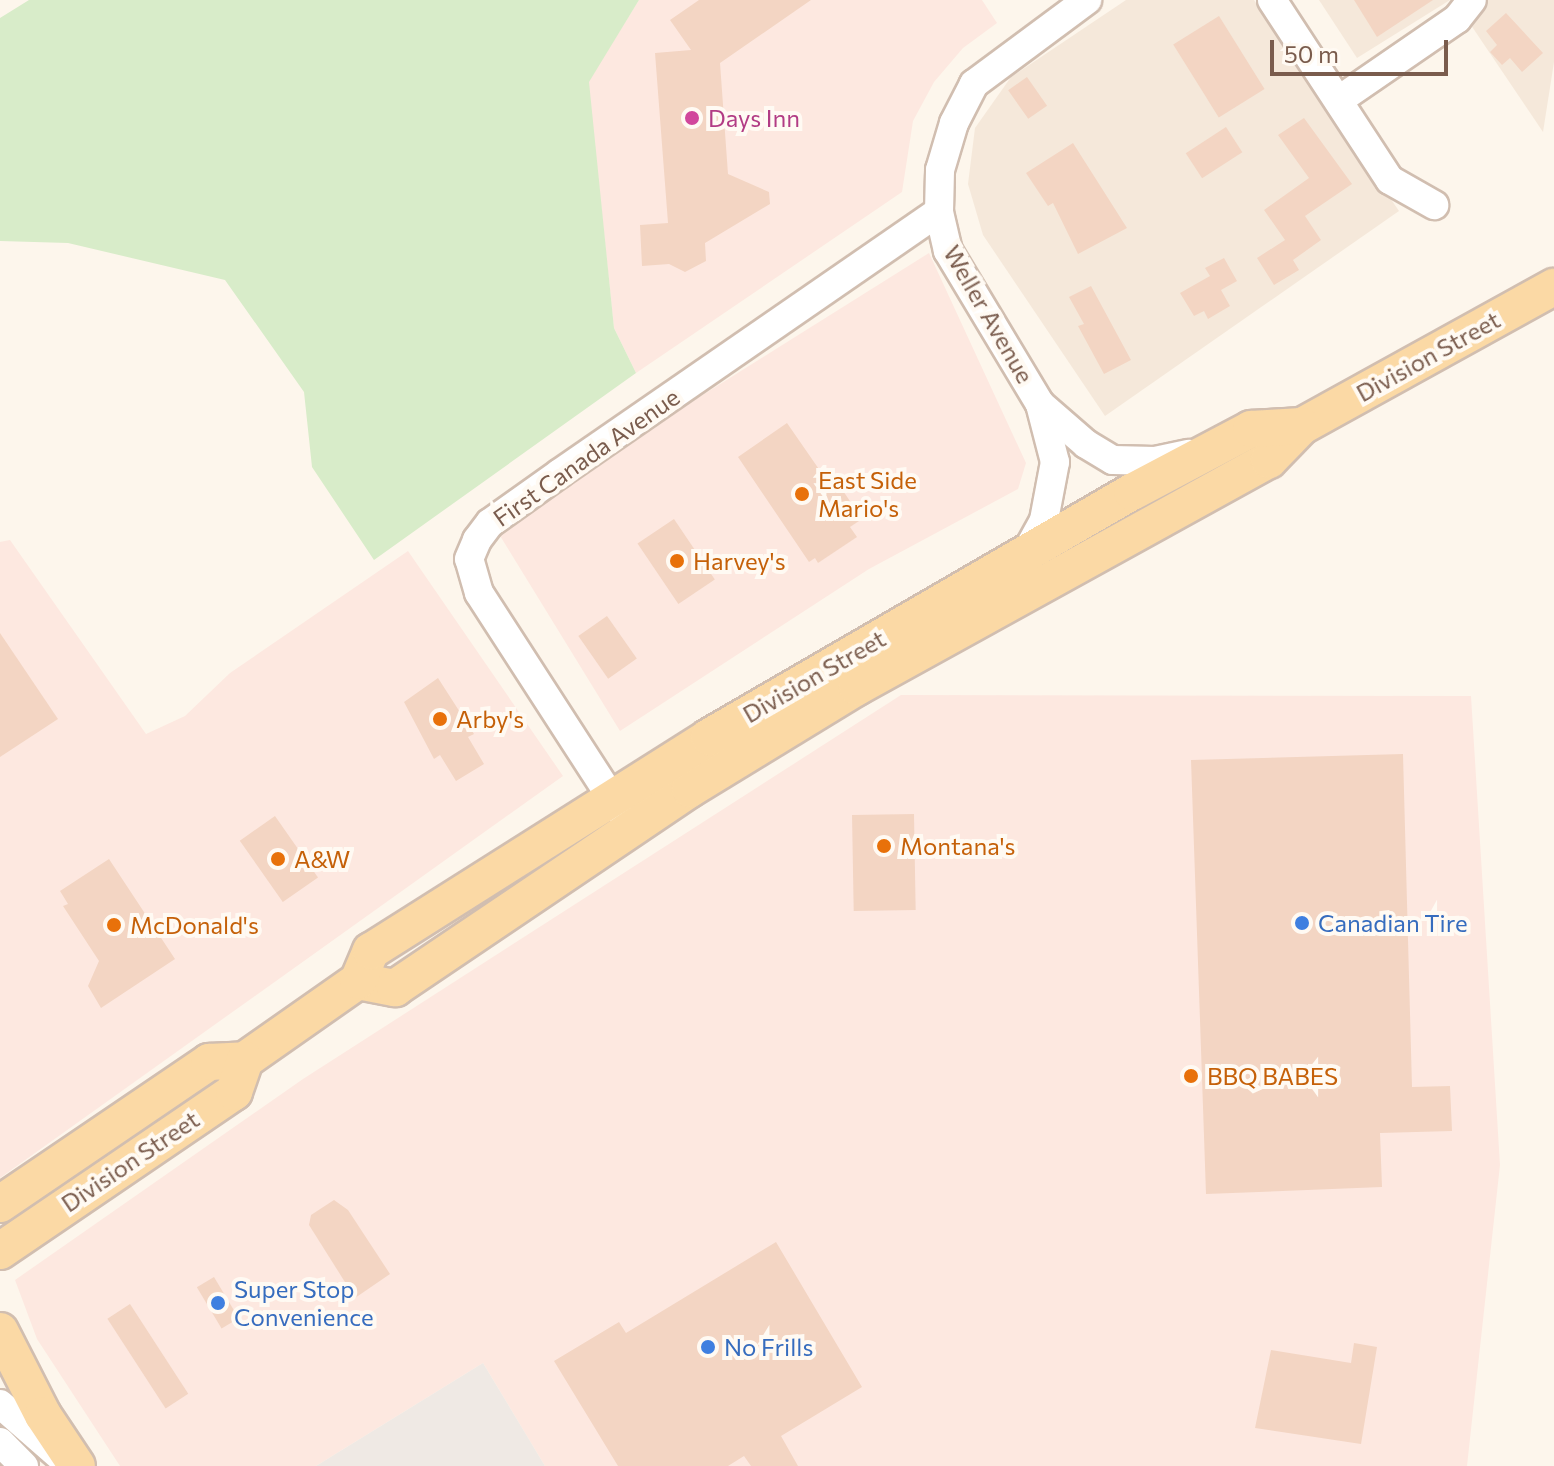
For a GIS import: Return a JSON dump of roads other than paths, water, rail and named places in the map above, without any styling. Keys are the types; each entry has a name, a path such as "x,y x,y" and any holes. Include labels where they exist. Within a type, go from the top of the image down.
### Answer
{"main road":[{"name":"Division Street","path":"358,981 395,988 633,831 690,789 857,687 1269,460 1302,426 1554,287"},
{"name":"Division Street","path":"0,1204 209,1062 245,1060 358,981 371,951 612,798 1026,553 1251,429 1302,426"},
{"name":"Division Street","path":"0,1251 234,1092 245,1060"},
{"path":"0,1331 43,1415 74,1466"}],"street":[{"name":"Weller Avenue","path":"1087,0 974,84 954,123 940,170 939,212 948,251 1040,404 1086,444 1113,460 1155,461 1217,448"},
{"path":"1272,0 1390,180 1434,205"},
{"path":"1339,100 1457,19 1472,0"},
{"name":"First Canada Avenue","path":"633,831 479,593 469,559 477,540 490,523 939,212"},
{"name":"Weller Avenue","path":"1026,553 1044,520 1055,478 1040,404"},
{"path":"0,1404 74,1466"},
{"path":"0,1442 24,1466"}],"place":[{"name":"Days Inn","path":"692,118"},
{"name":"East Side Mario's","path":"802,494"},
{"name":"Harvey's","path":"677,561"},
{"name":"Arby's","path":"440,719"},
{"name":"Montana's","path":"884,846"},
{"name":"A&W","path":"278,859"},
{"name":"Canadian Tire","path":"1302,923"},
{"name":"McDonald's","path":"114,925"},
{"name":"BBQ BABES","path":"1191,1076"},
{"name":"Super Stop Convenience","path":"218,1303"},
{"name":"No Frills","path":"708,1347"}]}
